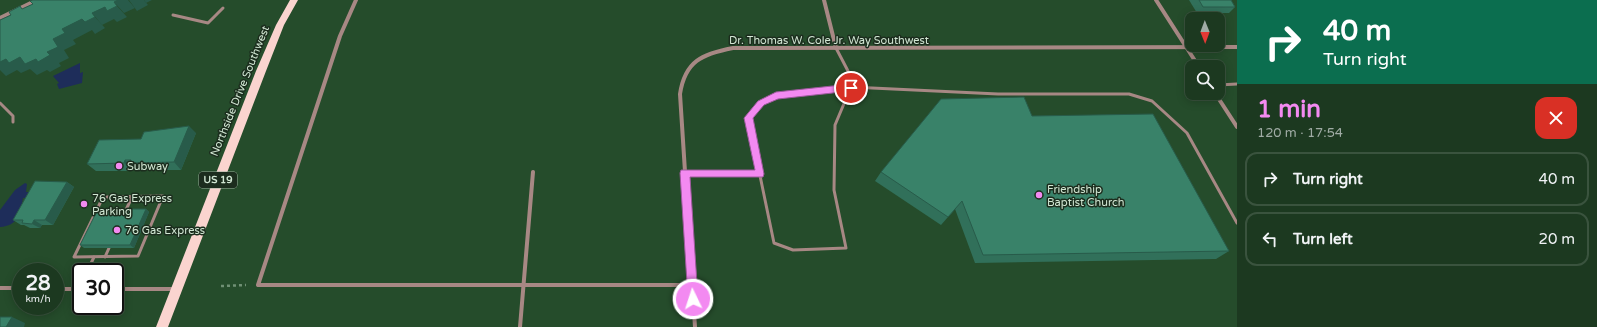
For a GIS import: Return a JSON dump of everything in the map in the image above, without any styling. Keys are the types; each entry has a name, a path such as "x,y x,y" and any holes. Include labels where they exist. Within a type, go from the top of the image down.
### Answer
{"main road":[{"name":"Northside Drive Southwest","path":"162,327 269,52 280,25 294,0"}],"street":[{"path":"0,18 37,0"},
{"path":"356,0 340,36 258,285 692,285"},
{"path":"824,0 836,48"},
{"path":"1156,0 1185,46"},
{"name":"Dr. Thomas W. Cole Jr. Way Southwest","path":"1225,47 1237,47"},
{"name":"Dr. Thomas W. Cole Jr. Way Southwest","path":"695,327 680,94 684,76 696,61 713,52 733,48 1185,48"},
{"path":"1220,100 1237,127"},
{"path":"520,327 533,172"},
{"path":"0,288 12,288"},
{"path":"124,289 176,289"}],"lane":[{"path":"173,15 208,23 223,8"},
{"path":"836,48 848,71 851,88 835,125 834,190 846,248 793,250 774,243 748,118 761,103 776,96 851,88 998,94 1129,94 1152,101 1187,133 1236,218 1237,224"},
{"path":"1225,84 1237,84"},
{"path":"0,103 13,116 13,122"},
{"path":"685,173 760,174"},
{"path":"163,196 138,256 74,257 103,197 132,197 163,196"},
{"path":"125,212 132,197"},
{"path":"105,257 109,248"},
{"path":"91,263 94,257"}],"path":[{"path":"221,286 258,285"}],"water":[{"path":"80,63 80,73 83,72 82,83 59,89 57,84 59,83 53,76"},
{"path":"25,183 27,184 26,192 29,192 26,198 23,198 21,209 17,218 11,224 0,227 0,210 15,190"}],"building":[{"path":"118,0 114,2 117,6 107,11 105,7 92,13 95,17 85,22 82,19 62,29 65,33 53,39 58,47 47,52 50,55 38,62 36,59 25,64 20,57 9,63 6,59 0,62 0,20 11,15 9,12 20,6 22,9 33,4 30,1"},
{"path":"1199,0 1231,0 1235,7 1203,7"},
{"name":"Friendship Baptist Church","path":"1024,97 1032,116 1153,114 1229,251 983,255 962,201 948,217 881,172 941,99"},
{"path":"189,126 174,162 130,163 131,160 125,160 124,163 87,164 99,140 141,139 144,132"},
{"path":"35,181 67,182 45,220 34,220 32,224 22,223 23,220 13,220"},
{"name":"76 Gas Express","path":"98,209 146,209 130,245 80,245"},
{"path":"0,317 12,317 6,327 0,327"}],"place":[{"name":"Subway","path":"119,166"},
{"name":"Friendship Baptist Church","path":"1039,195"},
{"name":"76 Gas Express Parking","path":"84,204"},
{"name":"76 Gas Express","path":"117,230"}],"route":[{"path":"693,299 685,173 760,174 748,118 761,103 776,96 851,88"}]}
